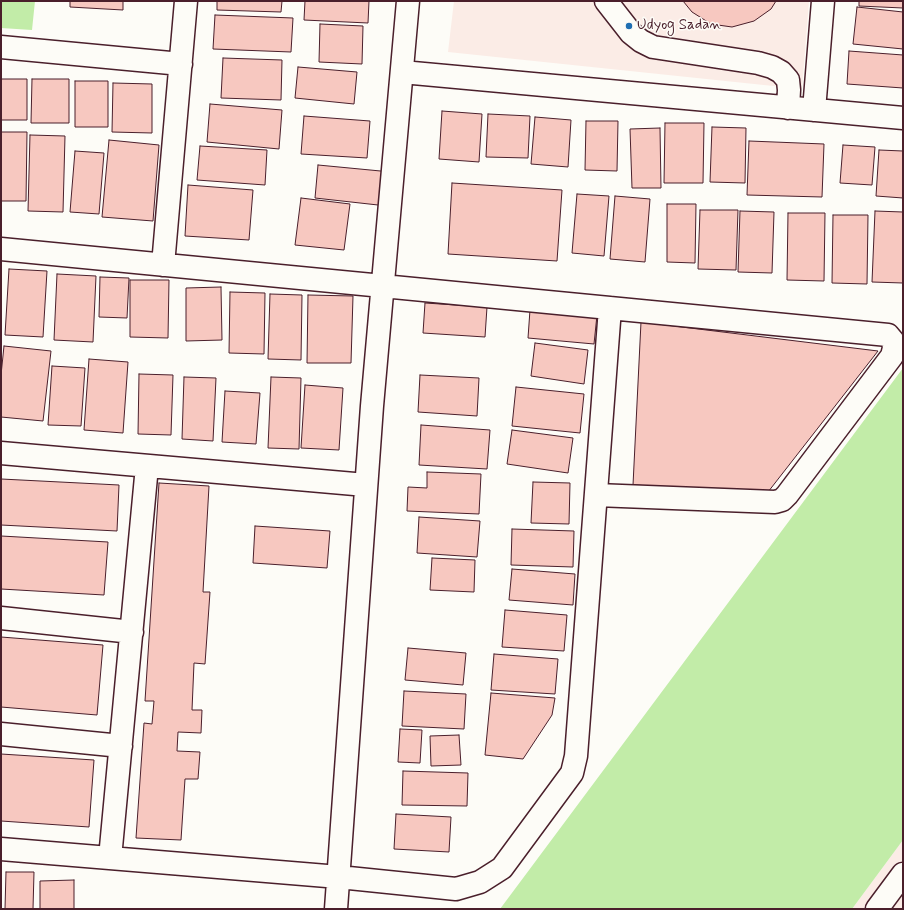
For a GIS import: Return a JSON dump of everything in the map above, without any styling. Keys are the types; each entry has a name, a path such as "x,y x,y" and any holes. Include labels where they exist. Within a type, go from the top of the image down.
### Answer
{"street":[{"path":"163,265 186,1"},
{"path":"336,909 366,485 382,286 408,1"},
{"path":"606,1 631,33 641,41 653,46 758,63 772,67 781,72 788,80 788,108"},
{"path":"814,110 822,1"},
{"path":"1,47 181,64"},
{"path":"402,72 903,118"},
{"path":"1,249 888,335 893,341 894,348 892,356 782,500 775,502 596,495"},
{"path":"1,849 339,877 456,889 480,882 502,868 572,773 576,756 610,308"},
{"path":"1,453 366,485"},
{"path":"110,858 147,466"},
{"path":"1,618 132,632"},
{"path":"1,734 121,746"},
{"path":"877,909 903,874"}],"shaded area":[{"name":"Udyog Sadan","path":"454,1 809,1 802,89 448,52"},
{"path":"903,840 903,909 852,909"}],"green space":[{"path":"1,1 35,1 32,30 1,28"},
{"path":"903,368 903,840 852,909 500,909"}],"building":[{"path":"70,1 123,1 123,10 70,7"},
{"path":"217,1 282,1 281,12 217,10"},
{"path":"305,1 369,1 368,23 304,20"},
{"path":"683,1 776,1 771,9 754,21 732,27 711,24 692,12"},
{"path":"859,1 903,1 903,8 859,6"},
{"path":"857,7 903,12 903,49 853,44"},
{"path":"215,15 293,18 291,52 213,49"},
{"path":"320,24 363,26 362,64 319,62"},
{"path":"849,51 903,55 903,88 847,84"},
{"path":"223,58 282,60 281,100 221,98"},
{"path":"298,67 357,72 354,104 295,98"},
{"path":"1,79 27,79 27,120 1,120"},
{"path":"32,79 69,79 69,123 31,123"},
{"path":"75,81 108,81 108,127 75,127"},
{"path":"113,83 152,84 152,133 112,132"},
{"path":"210,104 282,110 279,149 207,142"},
{"path":"442,111 482,114 479,162 439,159"},
{"path":"488,114 530,116 528,158 486,157"},
{"path":"304,116 370,121 367,158 301,154"},
{"path":"535,117 571,120 568,167 531,164"},
{"path":"586,121 618,121 617,171 585,170"},
{"path":"665,123 704,123 703,183 664,183"},
{"path":"712,127 746,128 745,183 710,182"},
{"path":"660,128 661,188 632,188 630,129"},
{"path":"1,132 27,132 26,201 1,201"},
{"path":"30,135 65,136 63,212 28,211"},
{"path":"109,140 159,145 153,221 102,217"},
{"path":"749,141 824,144 822,197 747,195"},
{"path":"843,145 875,147 872,185 840,183"},
{"path":"200,146 267,150 265,185 197,180"},
{"path":"879,150 903,151 903,198 876,196"},
{"path":"75,151 104,153 99,214 70,212"},
{"path":"318,165 391,172 387,206 315,198"},
{"path":"452,183 562,190 557,261 448,254"},
{"path":"188,185 253,190 249,240 185,236"},
{"path":"577,194 609,196 604,256 572,253"},
{"path":"615,196 650,199 645,262 610,259"},
{"path":"301,198 350,204 344,250 295,245"},
{"path":"667,204 696,204 695,263 667,262"},
{"path":"700,210 738,210 736,270 698,269"},
{"path":"740,211 774,212 772,273 738,272"},
{"path":"875,211 903,212 903,283 872,282"},
{"path":"788,213 825,213 824,281 787,280"},
{"path":"833,215 868,215 867,284 832,283"},
{"path":"9,269 47,271 43,337 5,335"},
{"path":"57,274 96,276 93,342 54,340"},
{"path":"100,277 129,278 127,318 99,317"},
{"path":"130,280 169,280 168,338 130,337"},
{"path":"221,287 222,340 186,341 186,288"},
{"path":"230,292 265,293 264,354 229,353"},
{"path":"270,294 302,295 301,360 268,359"},
{"path":"308,295 353,296 351,363 307,363"},
{"path":"425,303 487,307 485,337 423,333"},
{"path":"530,310 597,315 594,344 528,338"},
{"path":"641,322 878,351 768,492 633,485"},
{"path":"535,343 588,350 584,384 531,376"},
{"path":"4,346 51,351 43,421 1,417 1,375"},
{"path":"89,359 128,362 123,433 84,430"},
{"path":"52,366 85,368 81,426 48,425"},
{"path":"139,374 173,375 171,435 138,434"},
{"path":"420,375 479,378 477,416 418,412"},
{"path":"184,377 216,378 213,441 182,439"},
{"path":"271,377 301,378 299,449 268,448"},
{"path":"305,385 343,388 339,450 301,448"},
{"path":"516,387 584,394 580,433 512,426"},
{"path":"225,391 260,393 256,444 222,442"},
{"path":"421,425 490,430 487,469 419,465"},
{"path":"512,430 573,438 568,473 507,464"},
{"path":"427,472 481,474 479,514 407,511 408,487 427,488"},
{"path":"1,479 119,485 117,531 1,525"},
{"path":"533,482 570,483 569,524 531,523"},
{"path":"159,483 209,486 203,592 210,592 205,664 194,663 192,710 202,710 201,733 178,732 177,751 200,752 198,779 185,779 181,840 136,838 144,723 152,724 154,701 145,701"},
{"path":"419,517 480,521 477,557 417,553"},
{"path":"255,526 330,531 327,568 253,563"},
{"path":"512,529 574,531 573,567 511,565"},
{"path":"1,536 108,542 104,595 1,589"},
{"path":"432,558 475,560 474,592 430,590"},
{"path":"512,569 575,574 573,605 509,600"},
{"path":"505,610 567,615 564,651 502,647"},
{"path":"1,637 103,645 97,715 1,707"},
{"path":"408,648 466,653 463,685 405,680"},
{"path":"494,654 558,659 555,694 491,690"},
{"path":"404,691 466,694 464,729 402,726"},
{"path":"491,693 555,698 552,715 523,759 485,755"},
{"path":"400,729 422,730 420,763 398,762"},
{"path":"459,735 461,765 431,766 430,736"},
{"path":"1,754 94,760 89,827 1,821"},
{"path":"403,771 468,773 467,806 402,805"},
{"path":"396,814 451,817 449,852 394,849"},
{"path":"6,872 34,872 33,909 5,909"},
{"path":"74,880 74,909 40,909 40,881"}],"place":[{"name":"Udyog Sadan","path":"629,26"}]}
